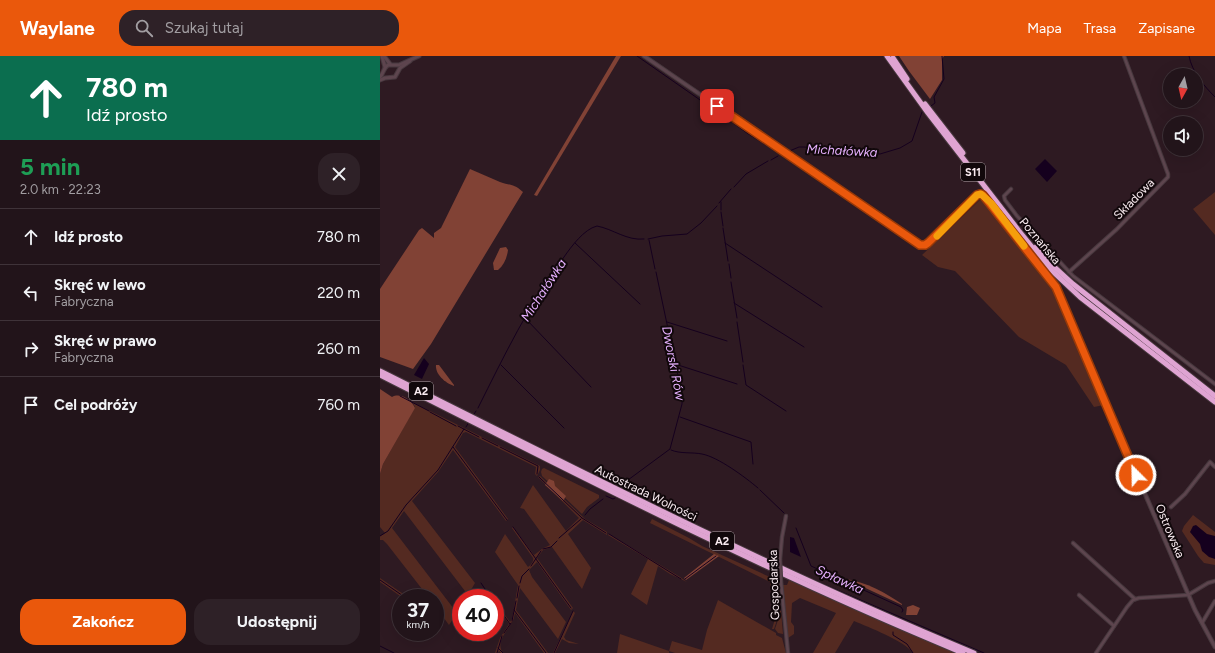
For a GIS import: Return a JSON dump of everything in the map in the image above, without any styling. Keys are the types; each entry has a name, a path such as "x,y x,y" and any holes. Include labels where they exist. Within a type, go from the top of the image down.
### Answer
{"highway":[{"name":"Poznańska","path":"888,56 928,113 1019,231 1059,278 1215,402"},
{"name":"Poznańska","path":"892,56 931,112 1050,263 1087,296 1215,396"},
{"path":"1059,278 1064,288"},
{"path":"1097,314 1108,318"},
{"name":"Autostrada Wolności","path":"380,371 747,558 864,611 963,653"},
{"name":"Autostrada Wolności","path":"380,375 461,413"},
{"name":"Autostrada Wolności","path":"474,420 781,569 880,614 974,653"}],"street":[{"path":"383,56 390,64 394,65 399,65 419,56"},
{"path":"380,79 385,67 383,56"},
{"name":"Ostrowska","path":"644,56 920,245 925,245 931,241 977,195 982,194 991,203 1056,287 1188,595 1201,623 1215,647"},
{"name":"Składowa","path":"1069,272 1117,229 1168,177 1124,56"},
{"path":"380,79 395,77 398,74 398,70 411,60"},
{"path":"385,67 390,64"},
{"path":"394,65 398,70"},
{"path":"384,72 388,78"},
{"path":"1011,189 1004,196 1005,200 1017,216 1069,272 1215,384"},
{"path":"1171,507 1185,494 1210,462 1215,467"},
{"name":"Gospodarska","path":"786,516 780,560 788,653"},
{"path":"1073,543 1135,599"},
{"path":"1096,653 1127,607 1135,599 1144,597 1188,595 1208,583 1215,581"},
{"path":"1079,595 1114,626"},
{"path":"1201,623 1215,601"}],"shaded area":[{"path":"616,56 621,56 537,196 534,195"},
{"path":"899,56 944,56 942,59 942,80 930,99 909,71"},
{"path":"1045,159 1057,171 1047,182 1035,169"},
{"path":"470,169 500,182 514,186 523,192 431,344 413,369 380,357 380,289 419,230 422,228 434,238 434,233 441,228"},
{"path":"1215,192 1215,235 1193,209"},
{"path":"982,198 985,199 1051,284 1104,405 1094,407 1066,365 1019,337 955,271 938,267 922,255"},
{"path":"506,247 508,250 505,261 498,270 494,270 493,263 500,248"},
{"path":"424,358 429,364 422,379 414,375"},
{"path":"436,365 439,365 454,386 441,378 437,372"},
{"path":"380,389 392,397 399,395 402,396 411,402 415,408 383,464 380,474"},
{"path":"412,402 540,466 537,476 535,474 536,467 466,432 463,433 455,447 508,519 506,521 453,450 438,472 412,501 475,583 472,589 463,589 404,511 392,528 439,589 422,589 387,544 383,540 380,540 380,536 385,533 380,527 380,474 383,464 415,407"},
{"path":"544,468 599,495 599,498 587,507 582,514 542,476 541,472"},
{"path":"540,476 585,519 607,532 607,535 583,520 568,534 591,568 582,589 552,547 543,550 537,558 573,608 571,610 537,562 529,570 532,577 566,622 558,639 520,588 516,610 548,653 544,653 515,613 513,621 504,635 504,632 509,624 504,617 504,614 510,622 512,619 518,585 495,552 505,534 528,567 531,564 533,558 512,528 513,527 534,555 550,545 524,509 520,508 533,485 566,531 579,518 538,477"},
{"path":"549,479 554,481 555,486 566,496 563,501 545,485"},
{"path":"1193,515 1215,532 1215,565 1204,563 1182,531"},
{"path":"652,519 702,546 772,578 775,583 779,583 780,597 776,597 778,610 781,611 783,634 778,633 775,629 778,620 776,605 777,620 774,629 772,629 775,619 770,582 650,523"},
{"path":"1196,525 1207,534 1215,536 1215,559 1209,557 1202,551 1200,544 1190,532 1193,526"},
{"path":"609,534 687,582 670,574 658,566 647,605 631,594 648,559 608,535"},
{"path":"790,537 794,538 801,557 790,552"},
{"path":"714,554 719,556 686,580 684,578"},
{"path":"380,578 396,589 392,589 392,590 380,582"},
{"path":"846,579 876,588 902,605"},
{"path":"789,580 855,610 958,653 913,653 909,648 895,639 854,621 835,653 813,653 836,613 800,598 792,603 791,622 794,626 794,634 788,638 783,585 787,585"},
{"path":"444,596 452,606 452,620 449,625 444,618"},
{"path":"718,600 776,633 776,635 782,638 786,653 675,653 669,651 672,641 702,650 707,630"},
{"path":"913,605 920,608 917,615 906,615 907,607"},
{"path":"573,611 575,613 564,637 566,640 579,644 569,643 562,639 555,653 553,653"},
{"path":"620,634 669,651 669,653 617,653"},
{"path":"499,641 501,641 500,645 503,653 499,651 498,653 495,653"}],"waterway":[{"path":"637,56 703,102"},
{"name":"Michałówka","path":"931,106 935,103 934,97 944,79 942,56"},
{"path":"1189,56 1196,73 1215,97"},
{"path":"706,103 747,133 782,155"},
{"name":"Michałówka","path":"787,152 799,147 804,147 880,154 900,148 912,141 922,112"},
{"name":"Michałówka","path":"771,160 778,156"},
{"name":"Michałówka","path":"734,187 746,174 768,161"},
{"name":"Michałówka","path":"719,203 731,189"},
{"name":"Michałówka","path":"721,202 721,210"},
{"name":"Michałówka","path":"648,239 687,234 701,223 717,206"},
{"path":"721,212 723,226"},
{"name":"Michałówka","path":"478,408 507,350 539,293 570,248 578,239 587,231 597,226 626,237 644,239"},
{"path":"723,228 728,261"},
{"name":"Dworski Rów","path":"649,240 655,269"},
{"path":"575,243 640,304"},
{"path":"725,243 822,307"},
{"path":"729,264 731,278"},
{"name":"Dworski Rów","path":"628,480 670,449 682,404 682,395 656,272"},
{"path":"731,282 737,318"},
{"path":"734,303 804,347"},
{"path":"525,318 591,387"},
{"path":"667,322 727,341"},
{"path":"737,322 743,362"},
{"path":"675,364 737,384"},
{"path":"501,365 564,428"},
{"path":"743,365 746,385 786,411"},
{"path":"400,396 429,411"},
{"name":"Michałówka","path":"473,416 476,411"},
{"path":"430,412 456,426"},
{"path":"680,417 751,442 753,464"},
{"name":"Michałówka","path":"466,427 469,422"},
{"path":"458,426 479,437"},
{"name":"Michałówka","path":"380,536 388,531 406,505 438,470 464,429"},
{"path":"482,438 498,446"},
{"path":"453,447 507,520"},
{"path":"500,447 538,466 537,474"},
{"name":"Spławka","path":"671,450 678,452 698,453 716,459 746,478 758,488"},
{"path":"539,477 582,518 606,533"},
{"name":"Dworski Rów","path":"620,487 625,483"},
{"name":"Spławka","path":"760,490 784,513"},
{"name":"Dworski Rów","path":"606,496 613,499 615,498"},
{"name":"Dworski Rów","path":"585,515 603,499"},
{"name":"Dworski Rów","path":"559,538 581,519"},
{"path":"513,527 571,608"},
{"name":"Spławka","path":"796,528 811,566 901,607 903,610 902,612"},
{"path":"609,534 681,579"},
{"name":"Dworski Rów","path":"543,549 551,547 557,541"},
{"name":"Dworski Rów","path":"531,566 541,551"},
{"path":"685,579 716,556"},
{"name":"Dworski Rów","path":"520,583 522,576 529,569"},
{"path":"380,580 393,589"},
{"name":"Spławka","path":"814,580 984,653"},
{"path":"481,583 485,589"},
{"name":"Dworski Rów","path":"517,598 519,586"},
{"name":"Dworski Rów","path":"512,621 516,601"},
{"path":"514,610 546,653"},
{"path":"554,653 573,611"},
{"path":"504,616 510,624"},
{"name":"Dworski Rów","path":"504,633 511,623"},
{"name":"Spławka","path":"893,632 893,635 907,644 913,653"},
{"name":"Dworski Rów","path":"497,653 501,641"},
{"path":"380,646 394,653"},
{"name":"Dworski Rów","path":"498,648 503,653"}],"slow traffic":[{"path":"937,236 977,195 982,194 991,203 1024,246"}],"route":[{"path":"717,106 920,245 925,245 928,243 977,195 983,195 991,203 1056,287 1136,475"}]}
